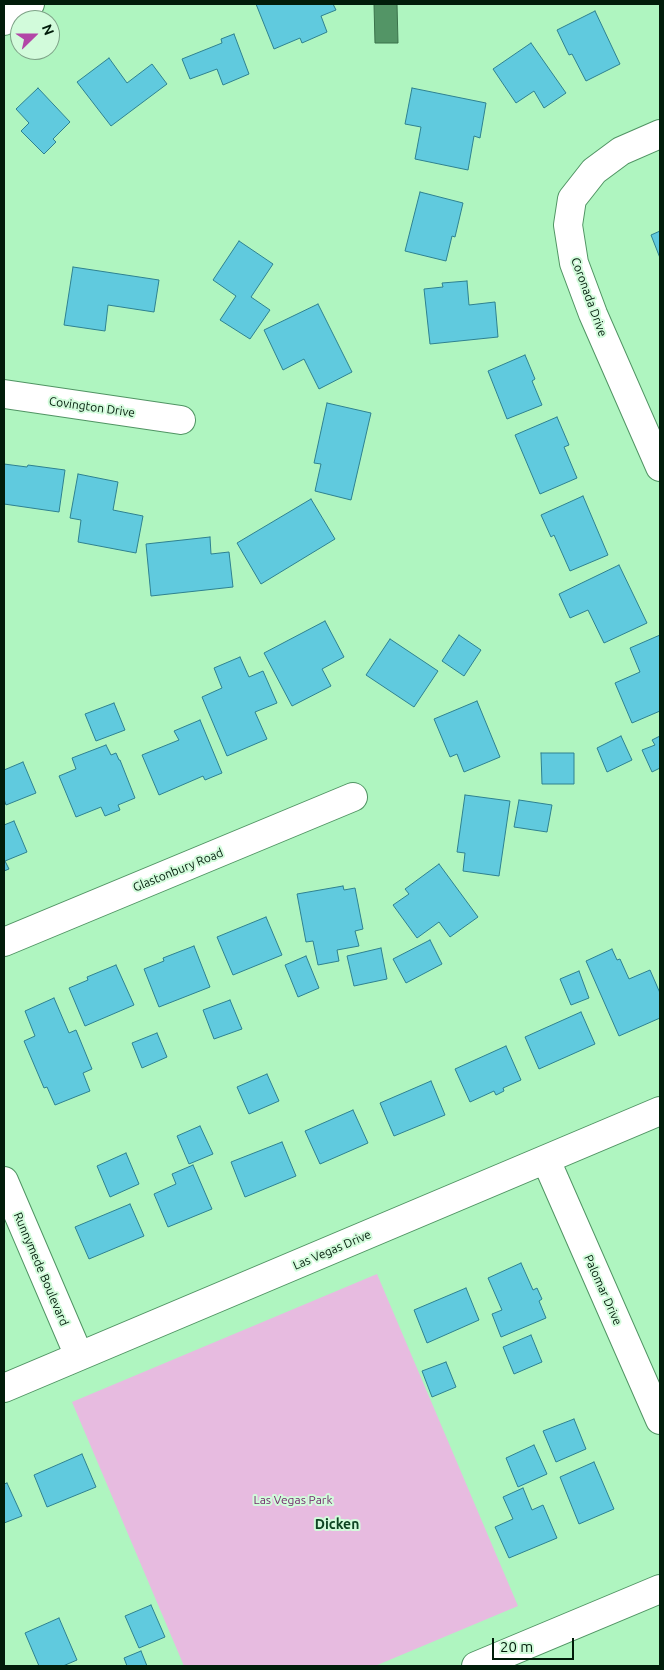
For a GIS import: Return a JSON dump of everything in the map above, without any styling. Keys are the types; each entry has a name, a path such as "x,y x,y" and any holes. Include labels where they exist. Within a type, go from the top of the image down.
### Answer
{"street":[{"path":"4,21 30,4"},
{"name":"Coronada Drive","path":"660,134 621,151 594,171 572,199 568,225 574,263 593,314 660,467"},
{"name":"Covington Drive","path":"4,394 181,420"},
{"name":"Glastonbury Road","path":"4,942 353,797"},
{"name":"Las Vegas Drive","path":"4,1388 660,1111"},
{"name":"Palomar Drive","path":"546,1160 660,1420"},
{"name":"Runnymede Boulevard","path":"4,1181 79,1356"},
{"path":"476,1666 660,1589"}],"green space":[{"name":"Las Vegas Park","path":"377,1274 518,1606 375,1666 184,1666 72,1402"}],"shaded area":[{"path":"374,4 397,4 398,43 375,43"}],"building":[{"path":"256,4 333,4 336,10 321,16 327,32 302,43 300,38 274,49"},
{"path":"595,11 620,64 586,81 572,54 569,55 557,30"},
{"path":"234,34 249,74 223,85 217,69 190,79 182,59 222,43 221,39"},
{"path":"531,43 566,93 544,108 534,91 516,103 493,69"},
{"path":"109,58 127,83 152,64 167,84 111,126 77,82"},
{"path":"38,88 70,122 53,139 56,142 44,154 21,131 29,123 16,109"},
{"path":"412,88 486,103 480,138 474,136 468,170 415,159 421,127 405,124"},
{"path":"420,192 463,203 455,237 452,236 446,261 405,251"},
{"path":"660,231 660,258 651,235"},
{"path":"239,241 273,264 251,297 270,310 250,339 220,320 236,296 213,280"},
{"path":"73,267 159,280 154,312 108,305 105,331 64,325"},
{"path":"467,281 469,305 495,302 498,337 430,344 424,289 443,287 442,283"},
{"path":"318,304 352,372 319,389 304,359 283,370 264,330"},
{"path":"525,355 535,379 532,381 542,405 507,419 488,371"},
{"path":"327,403 371,413 351,500 315,491 321,464 314,463"},
{"path":"557,417 569,445 564,447 577,478 540,494 515,435"},
{"path":"4,464 65,470 59,512 4,504"},
{"path":"78,474 118,482 113,510 143,516 136,553 78,542 81,520 70,518"},
{"path":"583,496 608,555 570,571 554,535 551,537 541,515"},
{"path":"311,499 335,539 261,584 237,543"},
{"path":"210,537 211,554 229,552 233,587 151,596 146,544"},
{"path":"619,565 647,623 604,643 588,610 570,618 559,594"},
{"path":"325,621 344,657 322,669 331,686 292,706 264,653"},
{"path":"459,635 481,650 464,676 442,661"},
{"path":"660,635 660,711 632,723 615,683 640,672 630,648"},
{"path":"390,639 438,671 414,707 366,675"},
{"path":"240,657 249,677 263,671 277,703 255,712 267,739 227,756 202,697 222,688 214,668"},
{"path":"477,701 500,757 464,772 457,754 450,757 434,719"},
{"path":"114,703 125,730 96,741 85,714"},
{"path":"200,720 222,773 205,780 203,776 159,795 142,755 179,740 174,731"},
{"path":"621,736 632,760 607,772 597,748"},
{"path":"660,736 660,768 652,772 642,750 655,745 652,740"},
{"path":"106,745 111,755 116,753 120,760 135,798 118,805 120,810 105,816 101,807 76,817 59,776 76,769 72,758"},
{"path":"541,753 574,753 574,784 542,784"},
{"path":"23,762 36,793 6,805 4,799 4,770"},
{"path":"465,795 510,801 499,876 463,871 465,853 457,852"},
{"path":"519,800 552,805 547,832 514,827"},
{"path":"14,821 27,852 5,861 9,869 4,871 4,825"},
{"path":"439,864 478,917 450,937 439,922 417,938 393,905 409,894 405,889"},
{"path":"343,886 344,890 355,888 363,929 355,931 359,946 337,950 339,961 318,965 313,941 306,942 297,894"},
{"path":"266,917 282,955 233,975 217,937"},
{"path":"430,940 442,964 406,983 393,959"},
{"path":"194,946 210,987 159,1007 144,969 164,961 163,958"},
{"path":"381,948 387,979 354,986 347,956"},
{"path":"612,949 617,960 620,959 629,979 650,970 660,993 660,1018 619,1036 586,961"},
{"path":"306,956 319,988 298,997 285,965"},
{"path":"116,965 134,1005 85,1026 69,988 88,980 87,977"},
{"path":"579,971 589,998 571,1005 560,979"},
{"path":"54,998 69,1033 76,1030 92,1069 83,1073 90,1091 55,1105 47,1087 44,1088 24,1041 35,1036 25,1011"},
{"path":"230,1000 242,1029 214,1039 203,1010"},
{"path":"581,1012 595,1044 539,1069 525,1037"},
{"path":"157,1033 167,1057 142,1068 132,1043"},
{"path":"506,1046 521,1080 503,1088 504,1091 496,1095 494,1091 470,1102 455,1069"},
{"path":"267,1074 279,1101 249,1114 237,1087"},
{"path":"431,1081 445,1115 394,1136 380,1103"},
{"path":"353,1110 368,1143 320,1164 305,1131"},
{"path":"200,1126 213,1154 189,1164 177,1136"},
{"path":"282,1142 296,1176 245,1197 231,1162"},
{"path":"126,1153 139,1184 110,1197 97,1166"},
{"path":"193,1165 212,1209 168,1227 154,1194 176,1184 172,1174"},
{"path":"130,1204 144,1236 89,1259 75,1227"},
{"path":"521,1263 533,1290 537,1288 542,1299 539,1301 546,1318 501,1337 492,1314 502,1310 488,1278"},
{"path":"466,1288 479,1320 427,1343 414,1310"},
{"path":"531,1335 542,1362 514,1374 503,1347"},
{"path":"446,1362 456,1387 432,1397 422,1371"},
{"path":"574,1419 586,1449 556,1462 543,1431"},
{"path":"534,1445 547,1474 518,1487 506,1458"},
{"path":"82,1454 96,1487 47,1507 34,1475"},
{"path":"594,1462 614,1509 579,1524 560,1477"},
{"path":"7,1483 22,1516 4,1523 4,1484"},
{"path":"523,1488 532,1510 543,1505 557,1538 509,1558 495,1527 513,1519 503,1497"},
{"path":"151,1605 165,1637 139,1648 125,1616"},
{"path":"59,1618 77,1660 63,1666 39,1666 25,1633"},
{"path":"141,1651 147,1666 127,1666 124,1658"}],"district":[{"name":"Dicken","path":"337,1524"}]}
